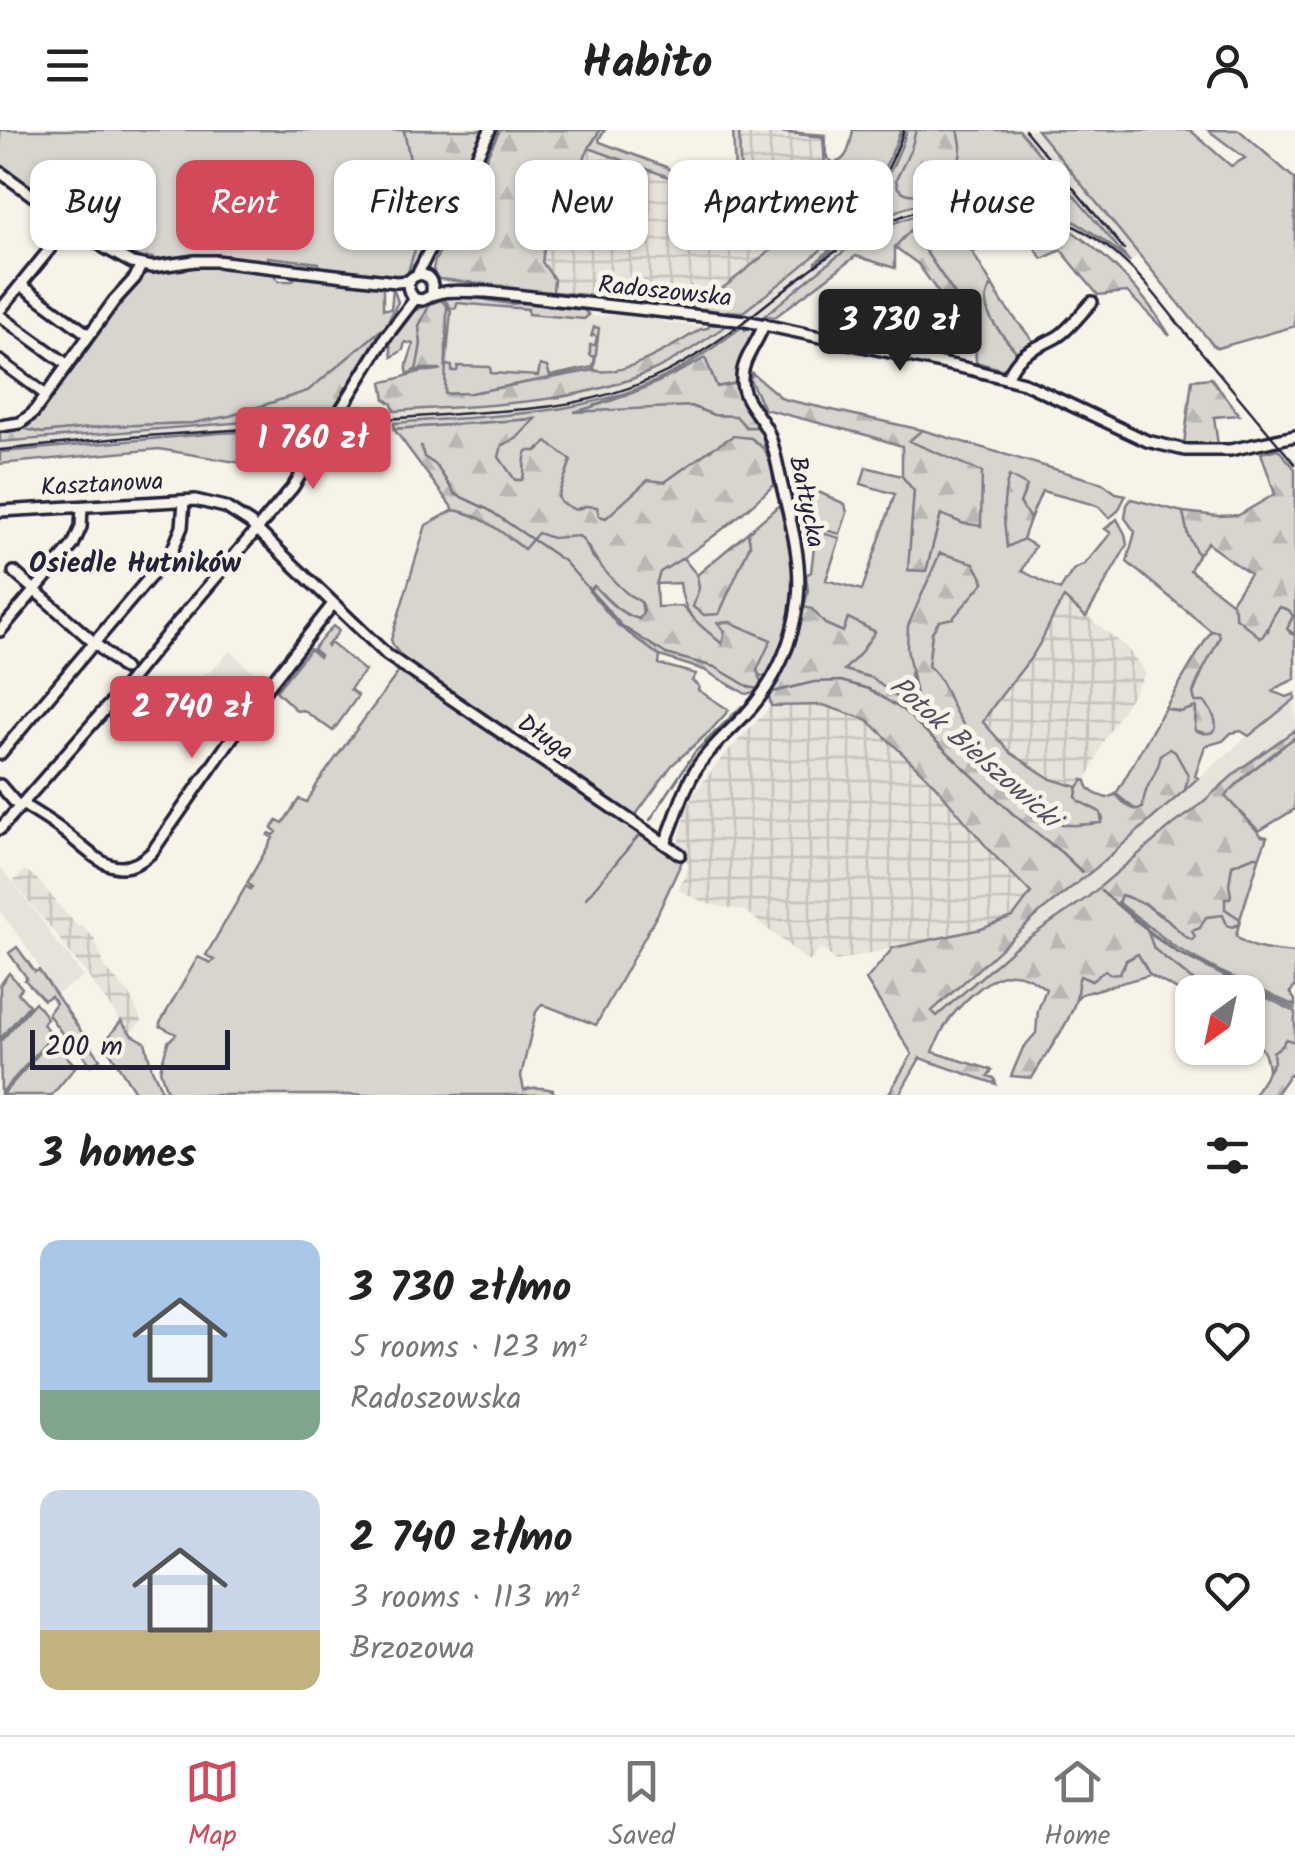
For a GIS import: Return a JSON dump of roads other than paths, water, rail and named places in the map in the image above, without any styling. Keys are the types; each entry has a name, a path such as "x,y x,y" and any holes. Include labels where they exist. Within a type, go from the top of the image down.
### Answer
{"street":[{"path":"0,829 122,692 300,477 419,286 438,235 490,130"},
{"path":"0,172 30,194"},
{"path":"49,250 0,313 68,365"},
{"path":"0,426 27,420 135,278 141,266 108,250"},
{"name":"Radoszowska","path":"141,266 203,260 764,324 1007,378 1040,389 1147,441 1185,450 1230,450 1295,436"},
{"path":"21,285 89,335"},
{"path":"1007,378 1024,354 1061,334 1092,302"},
{"name":"Bałtycka","path":"665,843 681,797 697,768 722,736 752,708 774,674 796,613 799,572 792,526 768,434 742,386 744,364 764,324"},
{"path":"0,361 46,394"},
{"path":"0,754 172,551 182,527 184,501"},
{"name":"Kasztanowa","path":"0,511 184,501 225,507 258,529 333,604"},
{"path":"0,631 75,542 81,527 82,506"},
{"path":"14,572 124,669"},
{"path":"0,785 21,806 51,822 107,865 126,867 138,863 152,852 266,689 333,604"},
{"name":"Długa","path":"333,604 387,655 680,854"}],"waterway":[{"name":"Potok Bielszowicki","path":"421,446 424,457 436,465 455,494 489,510 564,561 622,626 666,654 715,667 757,689"},
{"name":"Potok Bielszowicki","path":"773,692 814,682 841,681 869,689 904,711 1013,814 1082,872"},
{"name":"Potok Bielszowicki","path":"650,820 695,752 742,706"},
{"name":"Potok Bielszowicki","path":"586,898 641,833"},
{"name":"Potok Bielszowicki","path":"1101,891 1176,951 1295,1009"}],"railway":[{"path":"892,160 904,130"},
{"path":"1025,130 1124,249"},
{"path":"0,450 527,409 609,394 648,381 685,362 835,252 874,229 915,212 960,204 1036,211 1073,225 1106,246 1150,289 1295,464"}],"district":[{"name":"Osiedle Hutników","path":"135,564"}]}
